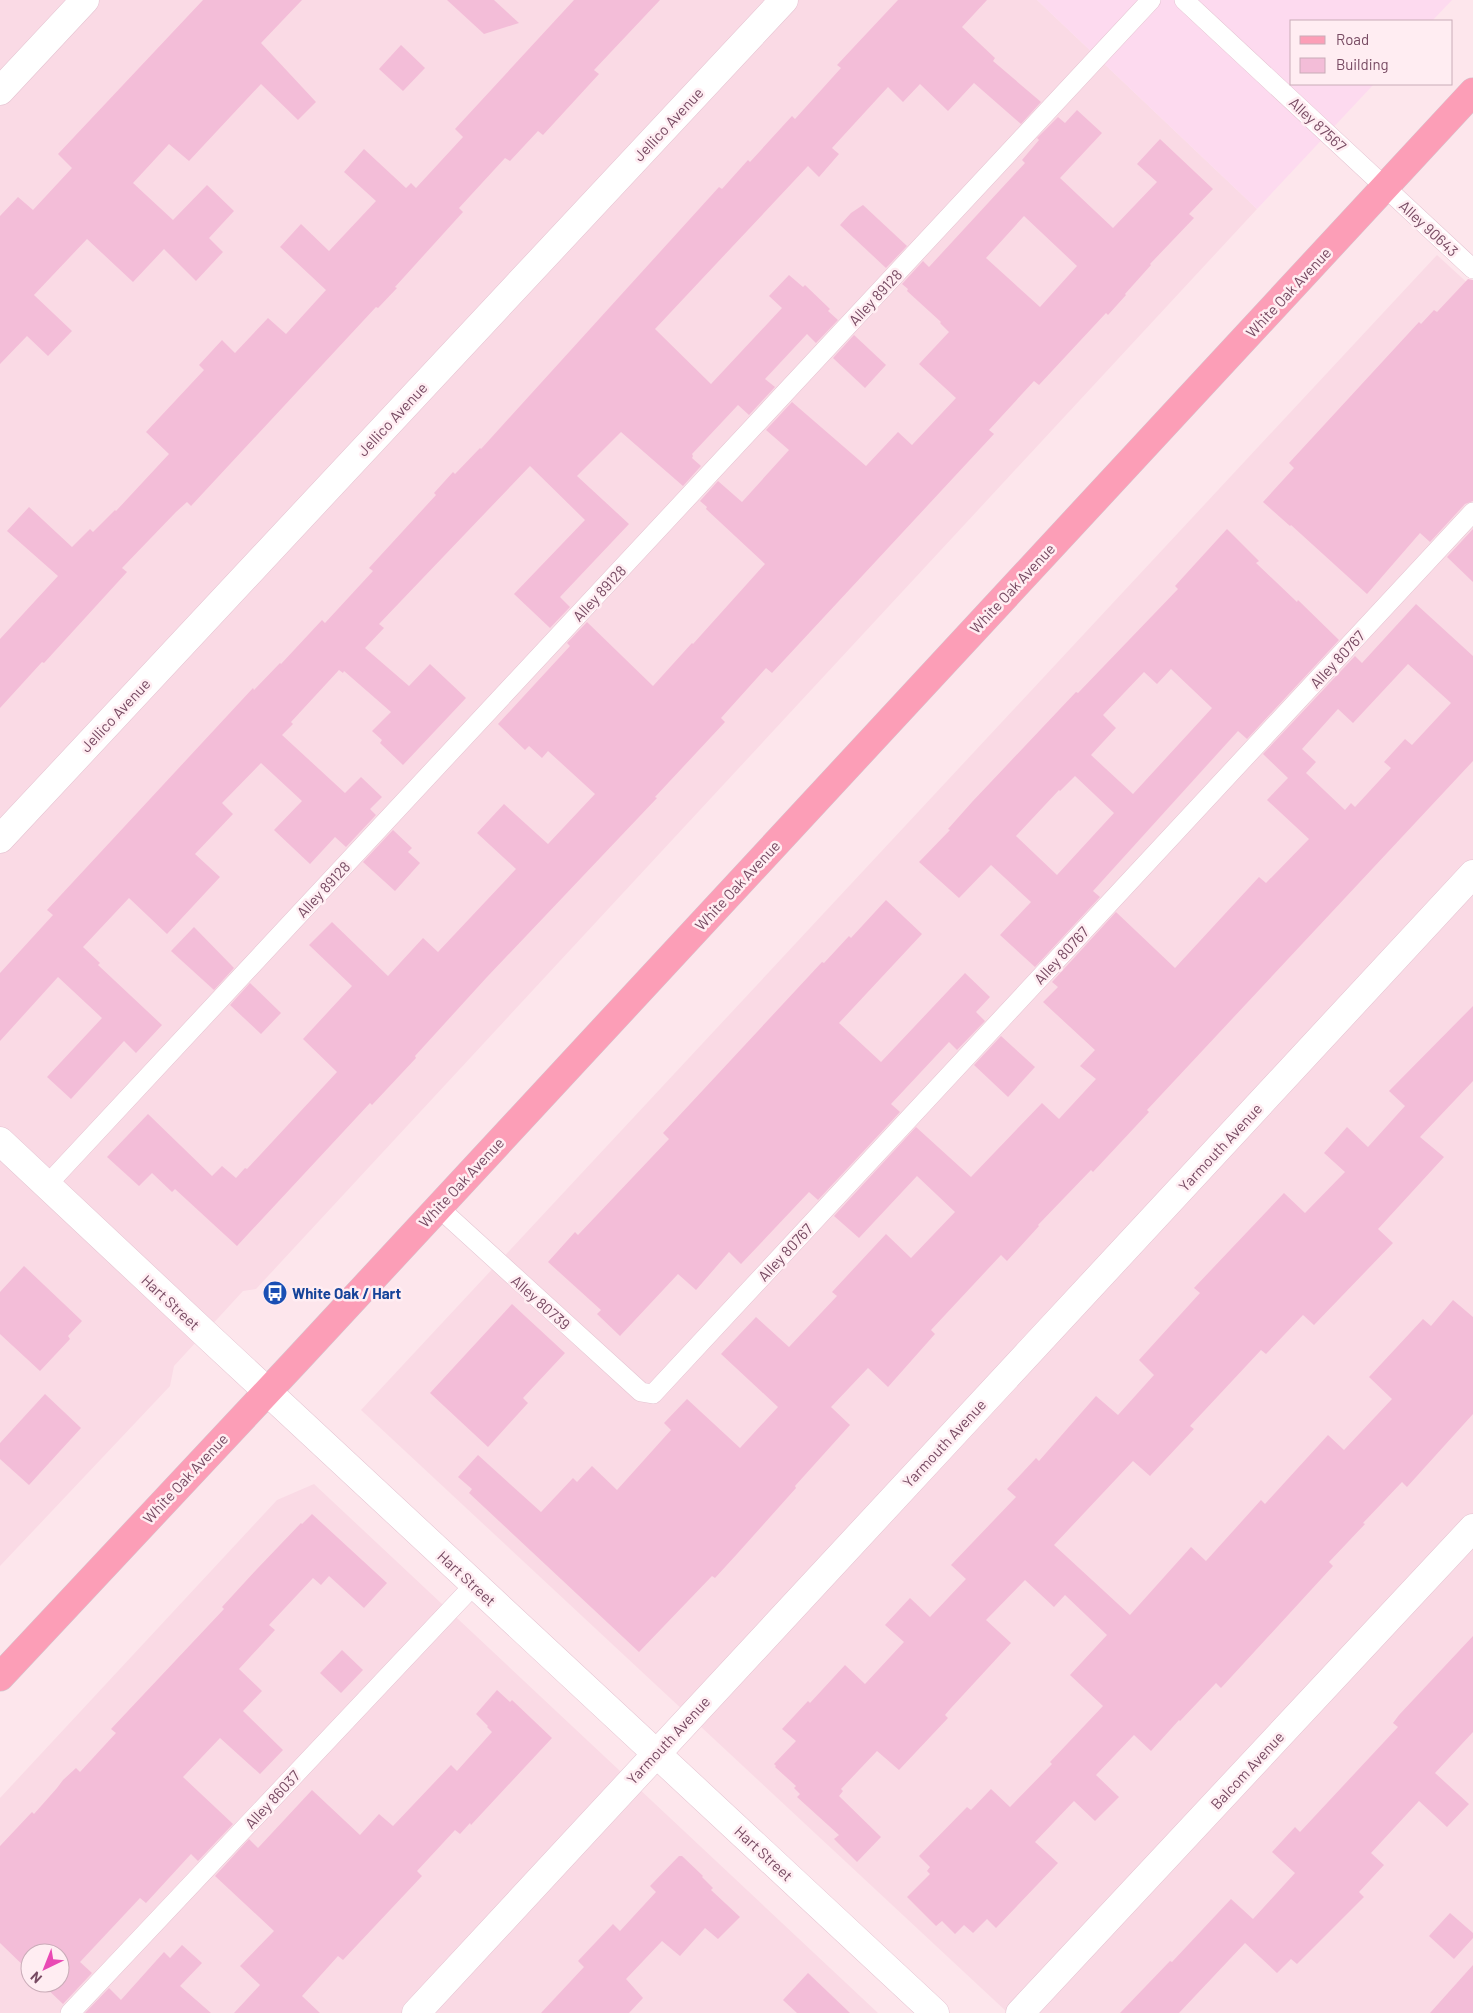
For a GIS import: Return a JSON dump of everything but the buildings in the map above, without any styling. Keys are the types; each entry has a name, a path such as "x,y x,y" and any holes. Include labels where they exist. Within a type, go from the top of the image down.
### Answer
{"main road":[{"name":"White Oak Avenue","path":"0,1678 1473,92"}],"street":[{"path":"0,91 85,0"},
{"name":"Jellico Avenue","path":"0,839 784,0"},
{"name":"Yarmouth Avenue","path":"416,2013 1473,874"},
{"name":"Hart Street","path":"0,1141 46,1186 935,2013"},
{"name":"Balcom Avenue","path":"1020,2013 1473,1528"}],"lane":[{"name":"Alley 89128","path":"46,1186 1151,0"},
{"name":"Alley 87567","path":"1184,0 1385,187"},
{"name":"Alley 90643","path":"1385,187 1473,269"},
{"name":"Alley 80767","path":"647,1393 653,1394 1473,512"},
{"name":"Alley 80739","path":"438,1207 640,1392 647,1393"},
{"name":"Alley 86037","path":"70,2013 474,1585"}],"shaded area":[{"path":"0,0 1037,0 1257,209 256,1289 243,1291 174,1366 170,1386 0,1566"},
{"path":"1037,0 1452,0 1433,20 1290,20 1290,85 1373,85 1257,209"},
{"path":"1437,255 1473,288 1473,2013 1008,2013 361,1410"},
{"path":"314,1484 878,2013 0,2013 0,1798 277,1500"}],"place":[{"name":"White Oak / Hart","path":"275,1293"}]}
